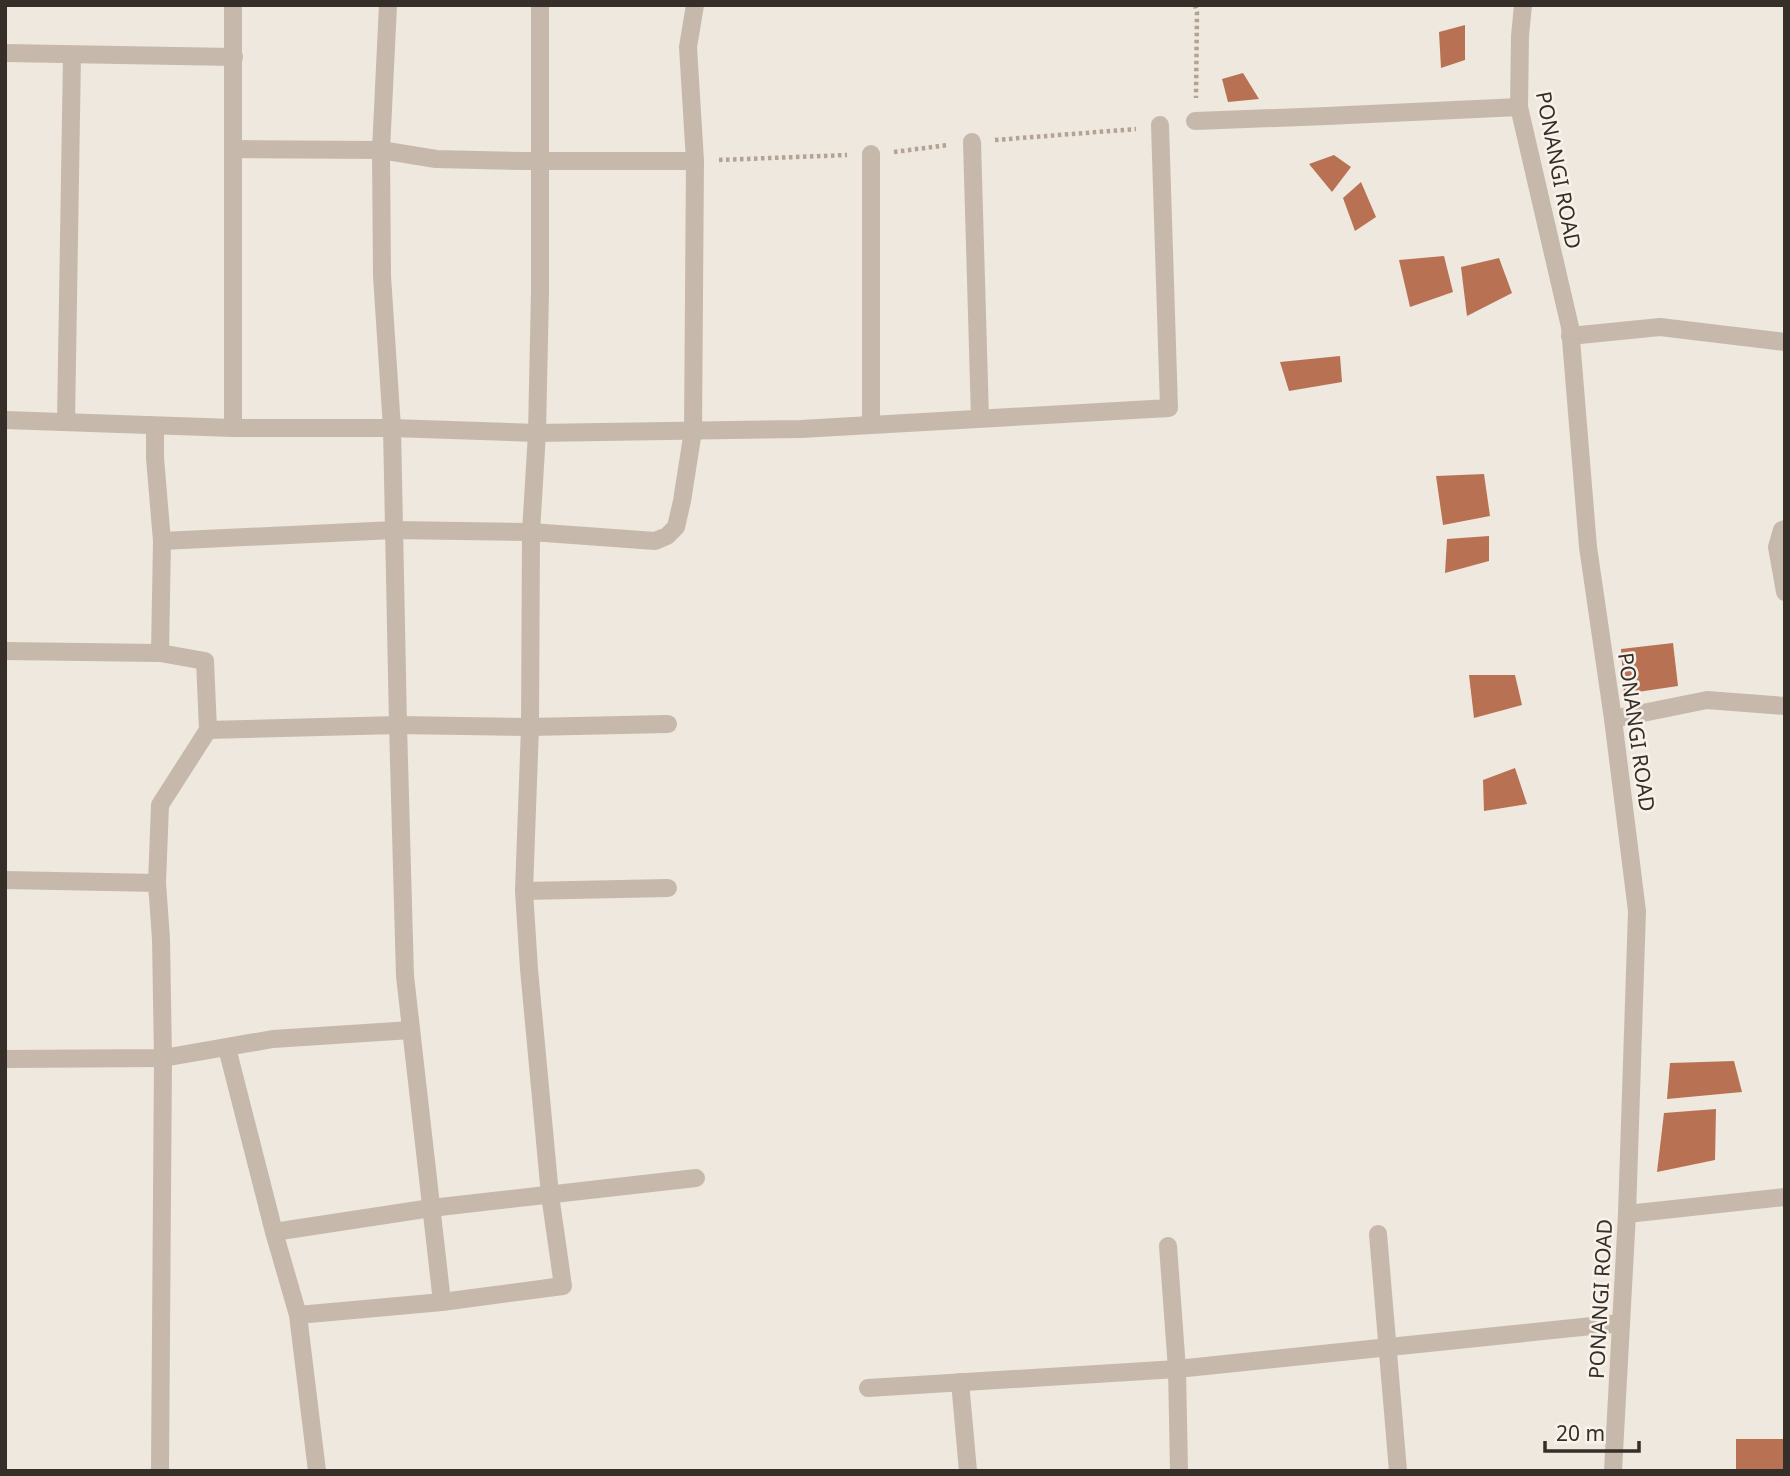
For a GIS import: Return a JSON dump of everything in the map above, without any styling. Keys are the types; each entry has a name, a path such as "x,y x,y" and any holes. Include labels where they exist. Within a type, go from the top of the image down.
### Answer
{"street":[{"path":"233,5 233,428"},
{"path":"388,5 382,150 382,276 392,428 405,975 442,1302"},
{"path":"298,1315 442,1302 563,1286 550,1195 524,891 530,727 531,532 537,433 540,291 540,5"},
{"path":"162,541 394,530 531,532 655,541 667,536 676,527 693,431 695,160 688,47 695,5"},
{"name":"PONANGI ROAD","path":"1523,5 1519,107 1570,336 1588,547 1637,911 1627,1214 1613,1471"},
{"path":"5,53 234,57"},
{"path":"66,422 72,55"},
{"path":"1195,121 1519,107"},
{"path":"5,420 233,428 392,428 537,433 801,429 1169,408 1160,125"},
{"path":"972,142 980,418"},
{"path":"234,149 382,150 436,159 539,162 695,160"},
{"path":"871,155 871,424"},
{"path":"1570,336 1660,327 1785,342"},
{"path":"155,426 162,541 160,653"},
{"path":"1785,529 1782,530 1777,547 1785,592"},
{"path":"5,651 160,653 205,661 208,730 160,805 157,883 163,1058 160,1471"},
{"path":"1613,719 1707,700 1785,706"},
{"path":"208,730 398,725 530,727 668,724"},
{"path":"5,880 157,883"},
{"path":"524,891 668,888"},
{"path":"5,1059 163,1058 274,1039 411,1030"},
{"path":"227,1048 298,1315 317,1471"},
{"path":"274,1232 431,1208 696,1178"},
{"path":"1627,1214 1785,1196"},
{"path":"1378,1234 1398,1471"},
{"path":"1168,1246 1177,1369 1179,1471"},
{"path":"868,1388 1177,1369 1621,1323"},
{"path":"960,1382 968,1471"}],"building":[{"path":"1465,25 1465,60 1441,68 1439,32"},
{"path":"1243,73 1259,99 1228,102 1222,79"},
{"path":"1334,155 1351,167 1332,192 1309,164"},
{"path":"1361,182 1376,217 1355,231 1343,198"},
{"path":"1444,256 1453,292 1410,307 1399,260"},
{"path":"1499,258 1512,293 1467,316 1461,267"},
{"path":"1340,356 1342,382 1289,391 1280,362"},
{"path":"1484,474 1490,516 1443,525 1436,476"},
{"path":"1489,536 1489,561 1445,573 1447,539"},
{"path":"1673,643 1678,686 1624,694 1621,649"},
{"path":"1469,675 1515,675 1522,705 1474,718"},
{"path":"1515,768 1527,804 1484,811 1483,780"},
{"path":"1734,1061 1742,1092 1667,1099 1670,1063"},
{"path":"1716,1109 1715,1160 1657,1172 1664,1113"},
{"path":"1736,1439 1785,1439 1785,1471 1736,1471"}]}
